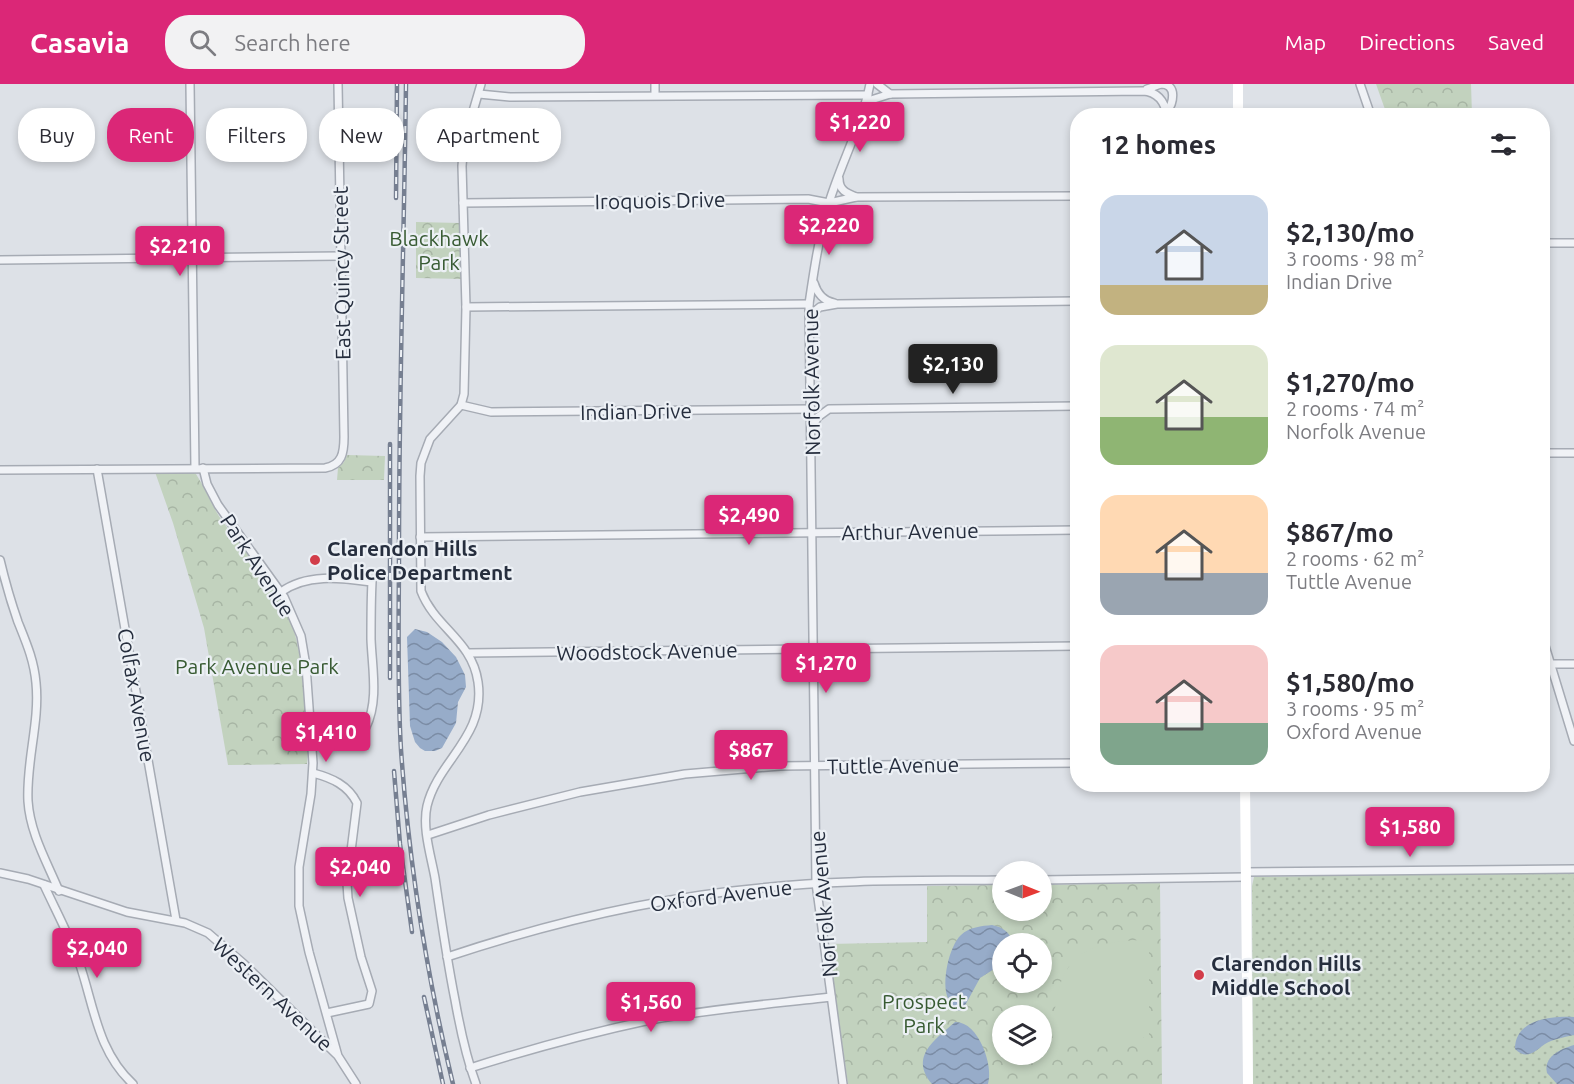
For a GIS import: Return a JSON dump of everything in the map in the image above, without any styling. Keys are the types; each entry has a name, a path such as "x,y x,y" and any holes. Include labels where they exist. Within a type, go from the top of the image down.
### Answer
{"main road":[{"path":"1238,84 1238,108"},
{"path":"1245,792 1248,1084"}],"street":[{"name":"Park Avenue","path":"190,84 192,258 199,468 218,505 281,592 292,614 304,650 313,773 299,867 298,896 304,933 338,1056 357,1084"},
{"name":"East Quincy Street","path":"199,468 325,468 340,461 343,453 338,84"},
{"path":"476,1084 470,1068 447,957 426,810 430,796 469,733 477,712 478,685 468,653 424,599 420,580 420,476 426,448 434,433 461,405 465,377 466,307 462,166 464,142 481,84"},
{"path":"655,84 655,95"},
{"name":"Norfolk Avenue","path":"843,1084 816,883 809,304 818,244 829,203 865,106 870,84"},
{"path":"877,84 890,94"},
{"path":"1143,90 1162,84 1170,87 1173,98 1169,108"},
{"path":"1360,84 1368,108"},
{"path":"865,106 871,100 890,94 1143,90 1155,93 1165,108"},
{"path":"479,94 510,97 868,95"},
{"path":"840,173 839,184 844,192 856,197"},
{"name":"Iroquois Drive","path":"463,203 808,199 829,203 856,197 1070,196"},
{"path":"1550,243 1574,243"},
{"path":"0,260 340,256"},
{"path":"813,279 817,292 823,298 837,304"},
{"path":"809,316 820,307 837,304 1070,301"},
{"path":"466,307 809,304"},
{"path":"811,396 817,405 829,409 1070,406"},
{"name":"Indian Drive","path":"461,405 491,412 811,409"},
{"path":"812,428 818,417 829,409"},
{"path":"1550,453 1574,453"},
{"path":"0,470 199,468"},
{"name":"Colfax Avenue","path":"97,469 176,921"},
{"name":"Arthur Avenue","path":"420,537 1070,530"},
{"path":"0,560 12,605 29,647 36,680 37,710 28,790 31,822 59,891"},
{"path":"281,592 292,584 309,579 348,579 372,582 373,692 371,716 366,727 311,729"},
{"name":"Woodstock Avenue","path":"468,653 1070,646"},
{"path":"1550,661 1574,741"},
{"path":"1551,664 1574,664"},
{"name":"Tuttle Avenue","path":"428,835 534,803 619,784 733,769 1070,763"},
{"path":"313,773 327,777 345,787 357,803 347,883 348,898 361,957 372,991 369,1004 327,1013"},
{"path":"1052,880 1574,869"},
{"name":"Western Avenue","path":"0,873 28,879 126,912 195,926 215,937 338,1056"},
{"name":"Oxford Avenue","path":"447,957 538,929 631,907 716,893 816,883 992,880"},
{"path":"44,885 77,958 103,1042 113,1060 133,1084"},
{"path":"470,1068 567,1039 652,1020 831,997"}],"green space":[{"path":"1376,84 1471,84 1472,108 1385,108"},
{"name":"Blackhawk Park","path":"416,222 460,223 462,279 416,278"},
{"path":"347,455 385,456 384,480 337,480 338,468"},
{"name":"Park Avenue Park","path":"155,472 192,472 196,474 219,516 270,581 283,603 298,645 304,689 307,764 228,765 204,628 173,523"},
{"path":"1574,872 1574,1084 1253,1084 1252,886 1254,877"},
{"name":"Prospect Park","path":"1160,883 1162,1084 848,1084 828,944 927,942 927,886 992,885 992,921 1052,921 1052,885"},
{"path":"1149,940 1149,1036 1143,1038 1053,1038 1058,991 1064,974 1073,961 1086,951 1102,945"}],"water":[{"path":"415,629 427,632 442,642 456,657 465,675 466,687 458,702 456,723 442,748 435,751 425,751 420,748 415,742 410,726 407,637"},
{"path":"992,925 1007,933 992,933 992,970 980,978 962,1011 956,1010 946,991 947,965 957,940 968,930"},
{"path":"1555,1017 1574,1017 1574,1035 1552,1041 1527,1055 1515,1049 1521,1031 1528,1025"},
{"path":"955,1022 971,1029 977,1036 989,1066 988,1084 932,1084 926,1074 923,1065 927,1049"},
{"path":"1574,1045 1574,1084 1557,1084 1547,1073 1548,1062 1558,1051"}],"railway":[{"path":"396,198 397,84"},
{"path":"406,84 399,490 398,649 401,750 404,793 420,918 453,1084"},
{"path":"390,444 390,678"},
{"path":"394,771 400,844 412,932"},
{"path":"424,997 443,1084"}],"place":[{"name":"Clarendon Hills Police Department","path":"315,560"},
{"name":"Clarendon Hills Middle School","path":"1199,975"}]}
